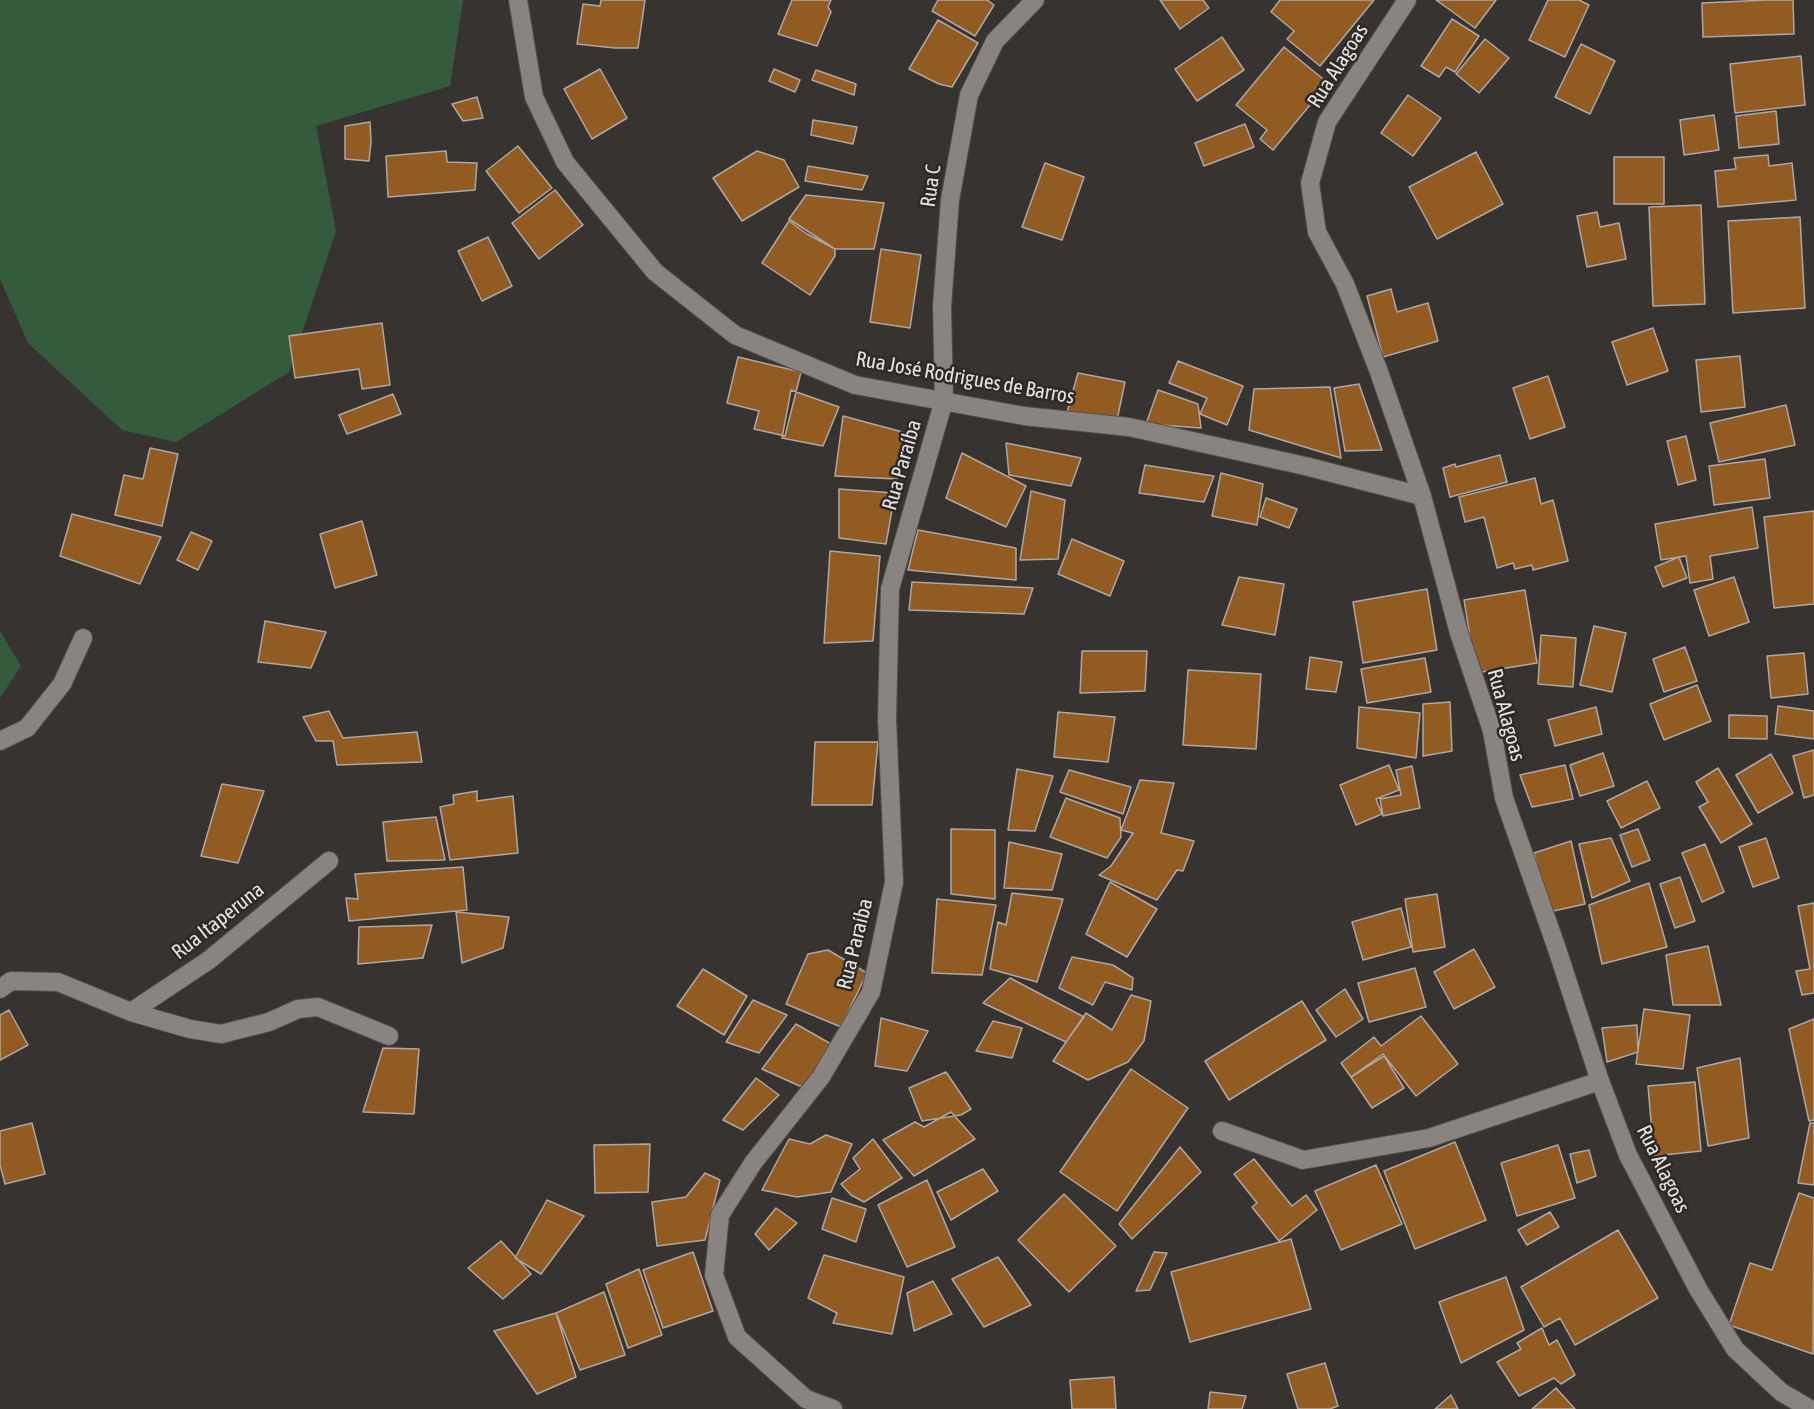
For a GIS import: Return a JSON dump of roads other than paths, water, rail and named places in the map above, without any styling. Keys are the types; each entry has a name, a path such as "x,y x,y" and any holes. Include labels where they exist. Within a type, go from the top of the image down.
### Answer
{"street":[{"name":"Rua José Rodrigues de Barros","path":"518,0 534,97 566,162 655,272 735,335 855,385 1024,416 1129,427 1305,466 1422,496"},
{"name":"Rua C","path":"944,400 942,306 950,200 969,95 995,41 1035,0"},
{"name":"Rua Alagoas","path":"1407,0 1328,122 1310,183 1317,232 1345,284 1379,372 1422,496 1459,633 1492,731 1504,798 1600,1081 1628,1155 1698,1289 1735,1349 1781,1392 1810,1409"},
{"name":"Rua Paraíba","path":"833,1409 806,1399 737,1337 714,1275 720,1215 753,1163 821,1077 871,992 894,882 887,719 890,589 944,400"},
{"path":"0,741 27,728 62,684 83,638"},
{"name":"Rua Itaperuna","path":"131,1012 209,960 329,861"},
{"path":"0,989 11,981 58,982 131,1012 190,1029 221,1034 269,1022 298,1009 318,1007 389,1036"},
{"path":"1222,1131 1303,1160 1430,1138 1600,1081"}]}
